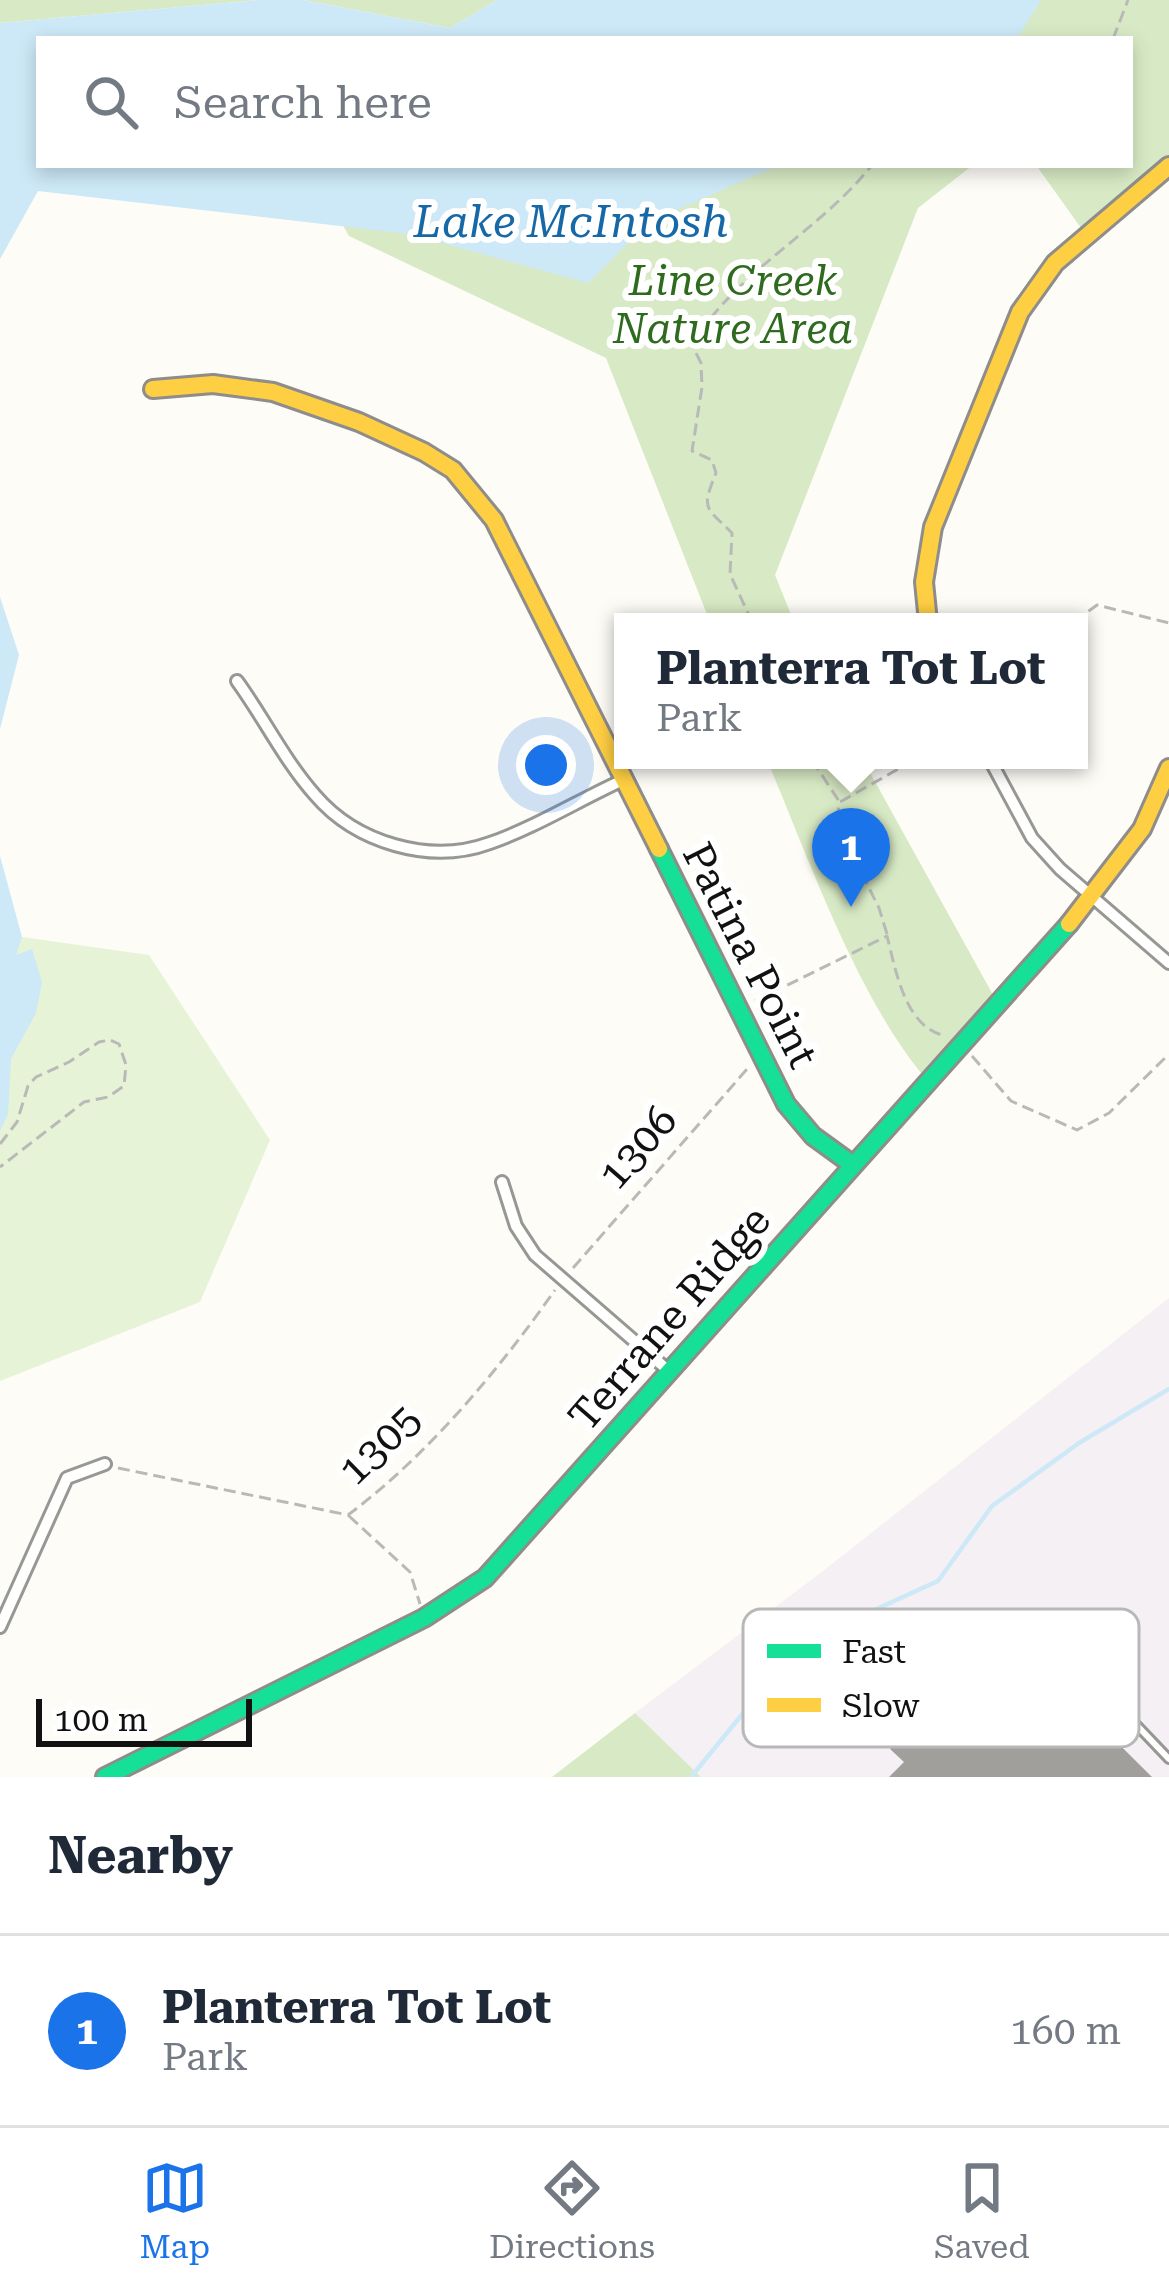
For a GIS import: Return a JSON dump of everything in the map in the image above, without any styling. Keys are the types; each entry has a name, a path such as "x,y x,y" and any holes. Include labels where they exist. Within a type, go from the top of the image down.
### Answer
{"street":[{"path":"927,613 924,582 933,527 1020,312 1055,262 1169,166"},
{"name":"Patina Point","path":"153,388 186,382 311,401 443,463 472,488 494,520 614,762"},
{"path":"237,681 292,764 328,808 371,837 397,845 443,851 493,843 623,780"},
{"name":"Terrane Ridge","path":"105,1777 424,1618 485,1578 1092,898 1142,829 1169,768"},
{"name":"Patina Point","path":"618,769 761,1056 801,1125 853,1165"},
{"path":"995,769 1032,838 1092,898 1169,962"},
{"path":"502,1182 516,1226 535,1255 670,1372"},
{"path":"0,1627 67,1478 105,1464"}],"lane":[{"path":"1139,1728 1169,1759"}],"path":[{"path":"1114,36 1127,0"},
{"path":"747,613 733,588 732,533 706,506 705,496 716,472 712,460 692,451 702,387 701,363 692,345 741,282 846,198 870,168"},
{"path":"1086,613 1097,605 1169,623"},
{"path":"818,769 840,802 836,822 879,908 899,980 919,1024 960,1044 1011,1101 1077,1130 1109,1113 1169,1054"},
{"path":"840,802 898,769"},
{"path":"737,1009 887,936"},
{"path":"0,1144 17,1122 28,1086 36,1077 99,1042 118,1044 126,1065 124,1086 108,1097 84,1102 0,1167"},
{"name":"1306","path":"562,1280 684,1136 761,1056"},
{"name":"1305","path":"105,1464 348,1515 387,1486 446,1422 531,1327 562,1280"},
{"path":"348,1515 410,1572 424,1618"}],"shaded area":[{"path":"1169,1298 1169,1777 701,1777 635,1713 743,1631 743,1747 1139,1747 1139,1609 773,1609"}],"green space":[{"path":"0,0 259,0 0,23"},
{"path":"303,0 497,0 450,28"},
{"path":"994,0 1169,0 1169,166 1086,235 1038,168 1133,168 1133,36 956,36"},
{"name":"Line Creek Nature Area","path":"311,168 969,168 918,208 775,575 790,613 706,613 606,358 349,236"},
{"path":"771,769 868,769 997,1002 927,1080 879,1010 818,884"},
{"path":"22,937 149,955 270,1140 200,1302 0,1381 0,961"},
{"path":"635,1713 701,1777 552,1777"}],"water":[{"name":"Lake McIntosh","path":"259,0 303,0 450,28 497,0 1041,0 1019,36 36,36 36,168 772,168 649,222 588,283 409,234 38,191 0,259 0,23"},
{"path":"0,597 19,655 0,729"},
{"path":"0,856 22,937 16,955 32,949 42,982 36,1013 11,1059 8,1114 0,1131"}],"building":[{"path":"1122,1747 1152,1777 889,1777 904,1762 890,1749"}],"waterway":[{"path":"877,1609 938,1581 992,1506 1079,1443 1169,1389"},
{"path":"691,1777 743,1713"}],"traffic: fast":[{"path":"659,849 786,1104 813,1136 853,1165"},
{"path":"105,1777 424,1618 485,1578 1069,924"}],"traffic: slow":[{"path":"927,613 924,582 933,527 1020,312 1055,263 1169,166"},
{"path":"153,389 213,384 273,392 359,422 453,470 494,520 614,759"},
{"path":"1069,924 1142,829 1169,768"},
{"path":"619,769 659,849"}],"place":[{"name":"Planterra Tot Lot","path":"851,907"}]}
